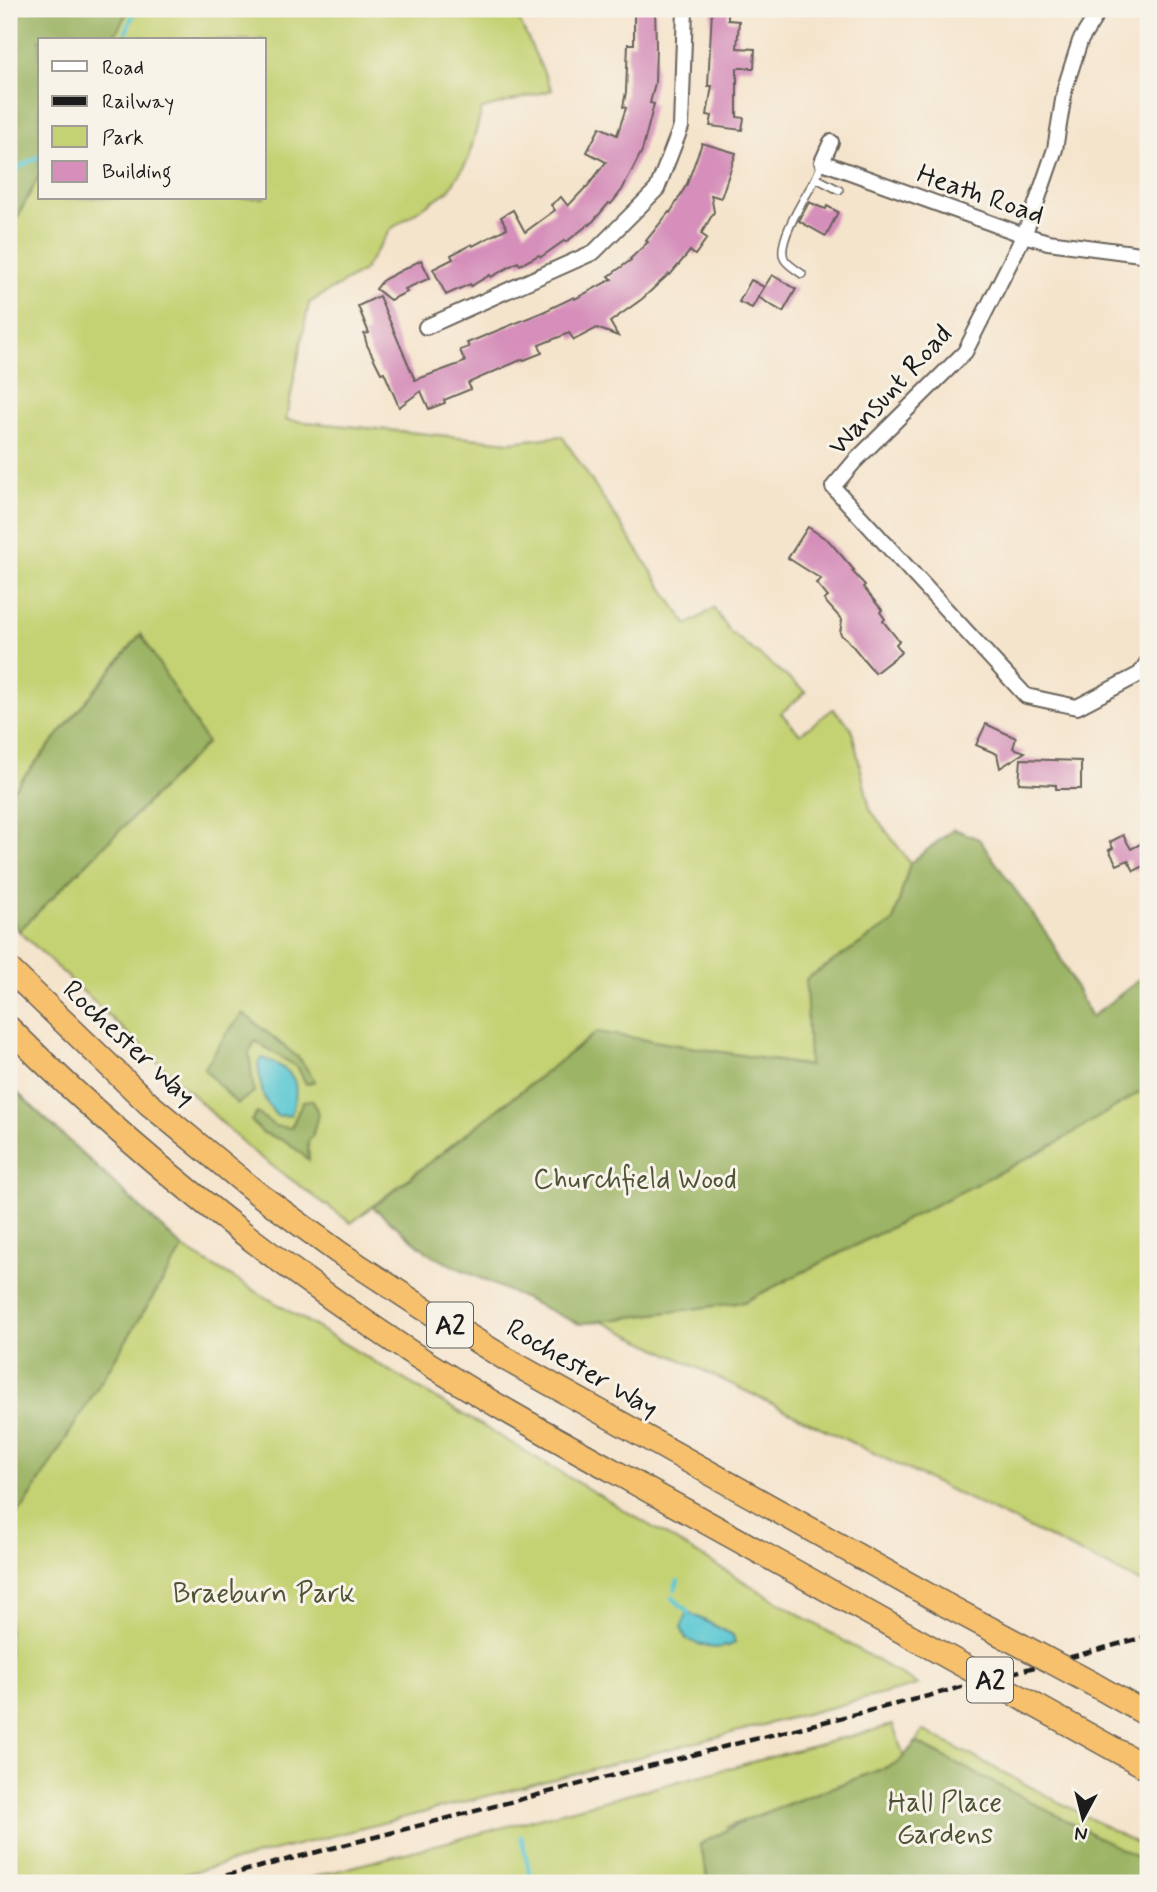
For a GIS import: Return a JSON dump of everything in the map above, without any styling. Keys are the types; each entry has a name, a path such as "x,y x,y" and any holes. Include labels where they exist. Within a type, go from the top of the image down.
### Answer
{"highway":[{"name":"Rochester Way","path":"9,969 149,1104 257,1193 420,1307 506,1359 1148,1715"},
{"name":"A2","path":"9,1028 76,1094 225,1221 391,1339 495,1404 1148,1768"}],"street":[{"path":"426,327 594,252 657,188 681,127 685,9"},
{"name":"Wansunt Road","path":"1100,9 1080,41 1065,88 1055,149 1024,235 965,352 855,461 833,487 1026,696 1077,707 1144,677 1148,661"},
{"path":"822,162 831,142"},
{"name":"Heath Road","path":"822,162 1048,243 1148,255"}],"lane":[{"path":"802,274 785,260 782,254 783,244 789,226 822,162"},
{"path":"816,178 839,190"}],"green space":[{"path":"9,9 129,9 113,38 38,38 38,178 9,233"},
{"path":"129,9 514,9 552,90 482,109 468,160 449,190 391,229 363,271 309,303 286,420 510,442 562,436 687,625 714,608 729,631 806,692 781,713 800,734 833,709 851,727 870,809 910,863 893,922 806,979 810,1066 597,1032 351,1223 252,1151 19,931 119,823 140,635 9,795 9,233 38,178 38,200 266,200 266,38 113,38"},
{"path":"141,634 207,743 19,931 9,919 9,795"},
{"name":"Churchfield Wood","path":"954,829 979,839 1051,940 1091,1017 1148,973 1148,1087 1053,1145 744,1302 579,1324 432,1256 373,1207 597,1032 809,1066 806,979 893,922 910,863"},
{"path":"243,1013 300,1059 315,1081 306,1084 298,1068 255,1041 249,1053 254,1092 237,1104 204,1069"},
{"name":"Braeburn Park","path":"9,1085 183,1248 918,1685 150,1883 9,1883"},
{"path":"9,1085 183,1248 24,1507 9,1520"},
{"path":"1148,1087 1148,1586 601,1321 744,1302 1053,1145"},
{"path":"313,1100 318,1114 308,1142 309,1160 287,1142 263,1133 251,1121 257,1113 275,1126 291,1128 303,1101"},
{"path":"893,1725 905,1760 726,1827 890,1776 905,1765 923,1730 1148,1849 1148,1883 291,1883"},
{"name":"Hall Place Gardens","path":"916,1742 1148,1863 1148,1883 709,1883 700,1844 746,1820 898,1763"}],"water":[{"path":"263,1058 282,1068 293,1079 296,1094 291,1115 277,1116 264,1097 258,1063"},
{"path":"688,1612 733,1635 735,1643 710,1647 686,1639 681,1627"}],"building":[{"path":"634,9 655,9 655,83 650,103 654,104 642,151 622,190 590,225 541,257 539,255 520,265 518,262 491,277 490,275 471,286 470,284 446,295 433,269 453,259 451,255 507,228 501,217 513,210 525,232 555,210 551,205 561,197 568,206 606,162 587,152 600,127 617,135 626,108 623,107 628,44 634,44"},
{"path":"712,9 728,9 728,20 739,21 737,48 755,49 754,68 737,68 737,117 744,118 742,130 710,126 712,116 707,115 712,86 708,86"},
{"path":"702,143 736,153 721,198 711,195 714,212 701,234 707,238 695,255 690,251 670,275 610,322 618,336 597,328 574,340 569,333 539,345 542,353 468,383 471,389 444,400 445,403 429,409 421,391 399,407 384,372 381,373 367,345 364,334 369,333 358,306 379,296 415,380 465,362 460,350 469,347 467,343 574,297 575,299 612,279 609,276 631,260 670,213 687,184"},
{"path":"809,202 838,212 826,236 799,221"},
{"path":"421,260 430,278 405,289 407,292 390,300 376,289 383,280"},
{"path":"772,275 796,289 783,312 758,297"},
{"path":"751,280 764,287 752,308 739,302"},
{"path":"808,527 829,541 854,570 852,571 865,585 863,587 882,610 880,612 885,619 883,621 899,641 896,644 902,652 875,673 840,633 842,620 824,600 828,597 816,583 821,579 788,558"},
{"path":"986,724 1016,738 1013,748 1025,752 1000,768 997,754 976,745"},
{"path":"1021,759 1081,761 1081,789 1056,789 1056,785 1019,783"},
{"path":"1123,835 1131,849 1148,840 1148,864 1134,871 1128,860 1117,865 1109,850 1113,848 1110,842"}],"waterway":[{"path":"124,38 135,9"},
{"path":"9,178 21,166 38,157"},
{"path":"675,1589 678,1581"},
{"path":"672,1597 688,1612"},
{"path":"521,1836 532,1883"}],"railway":[{"path":"197,1883 932,1695 1148,1636"}]}
